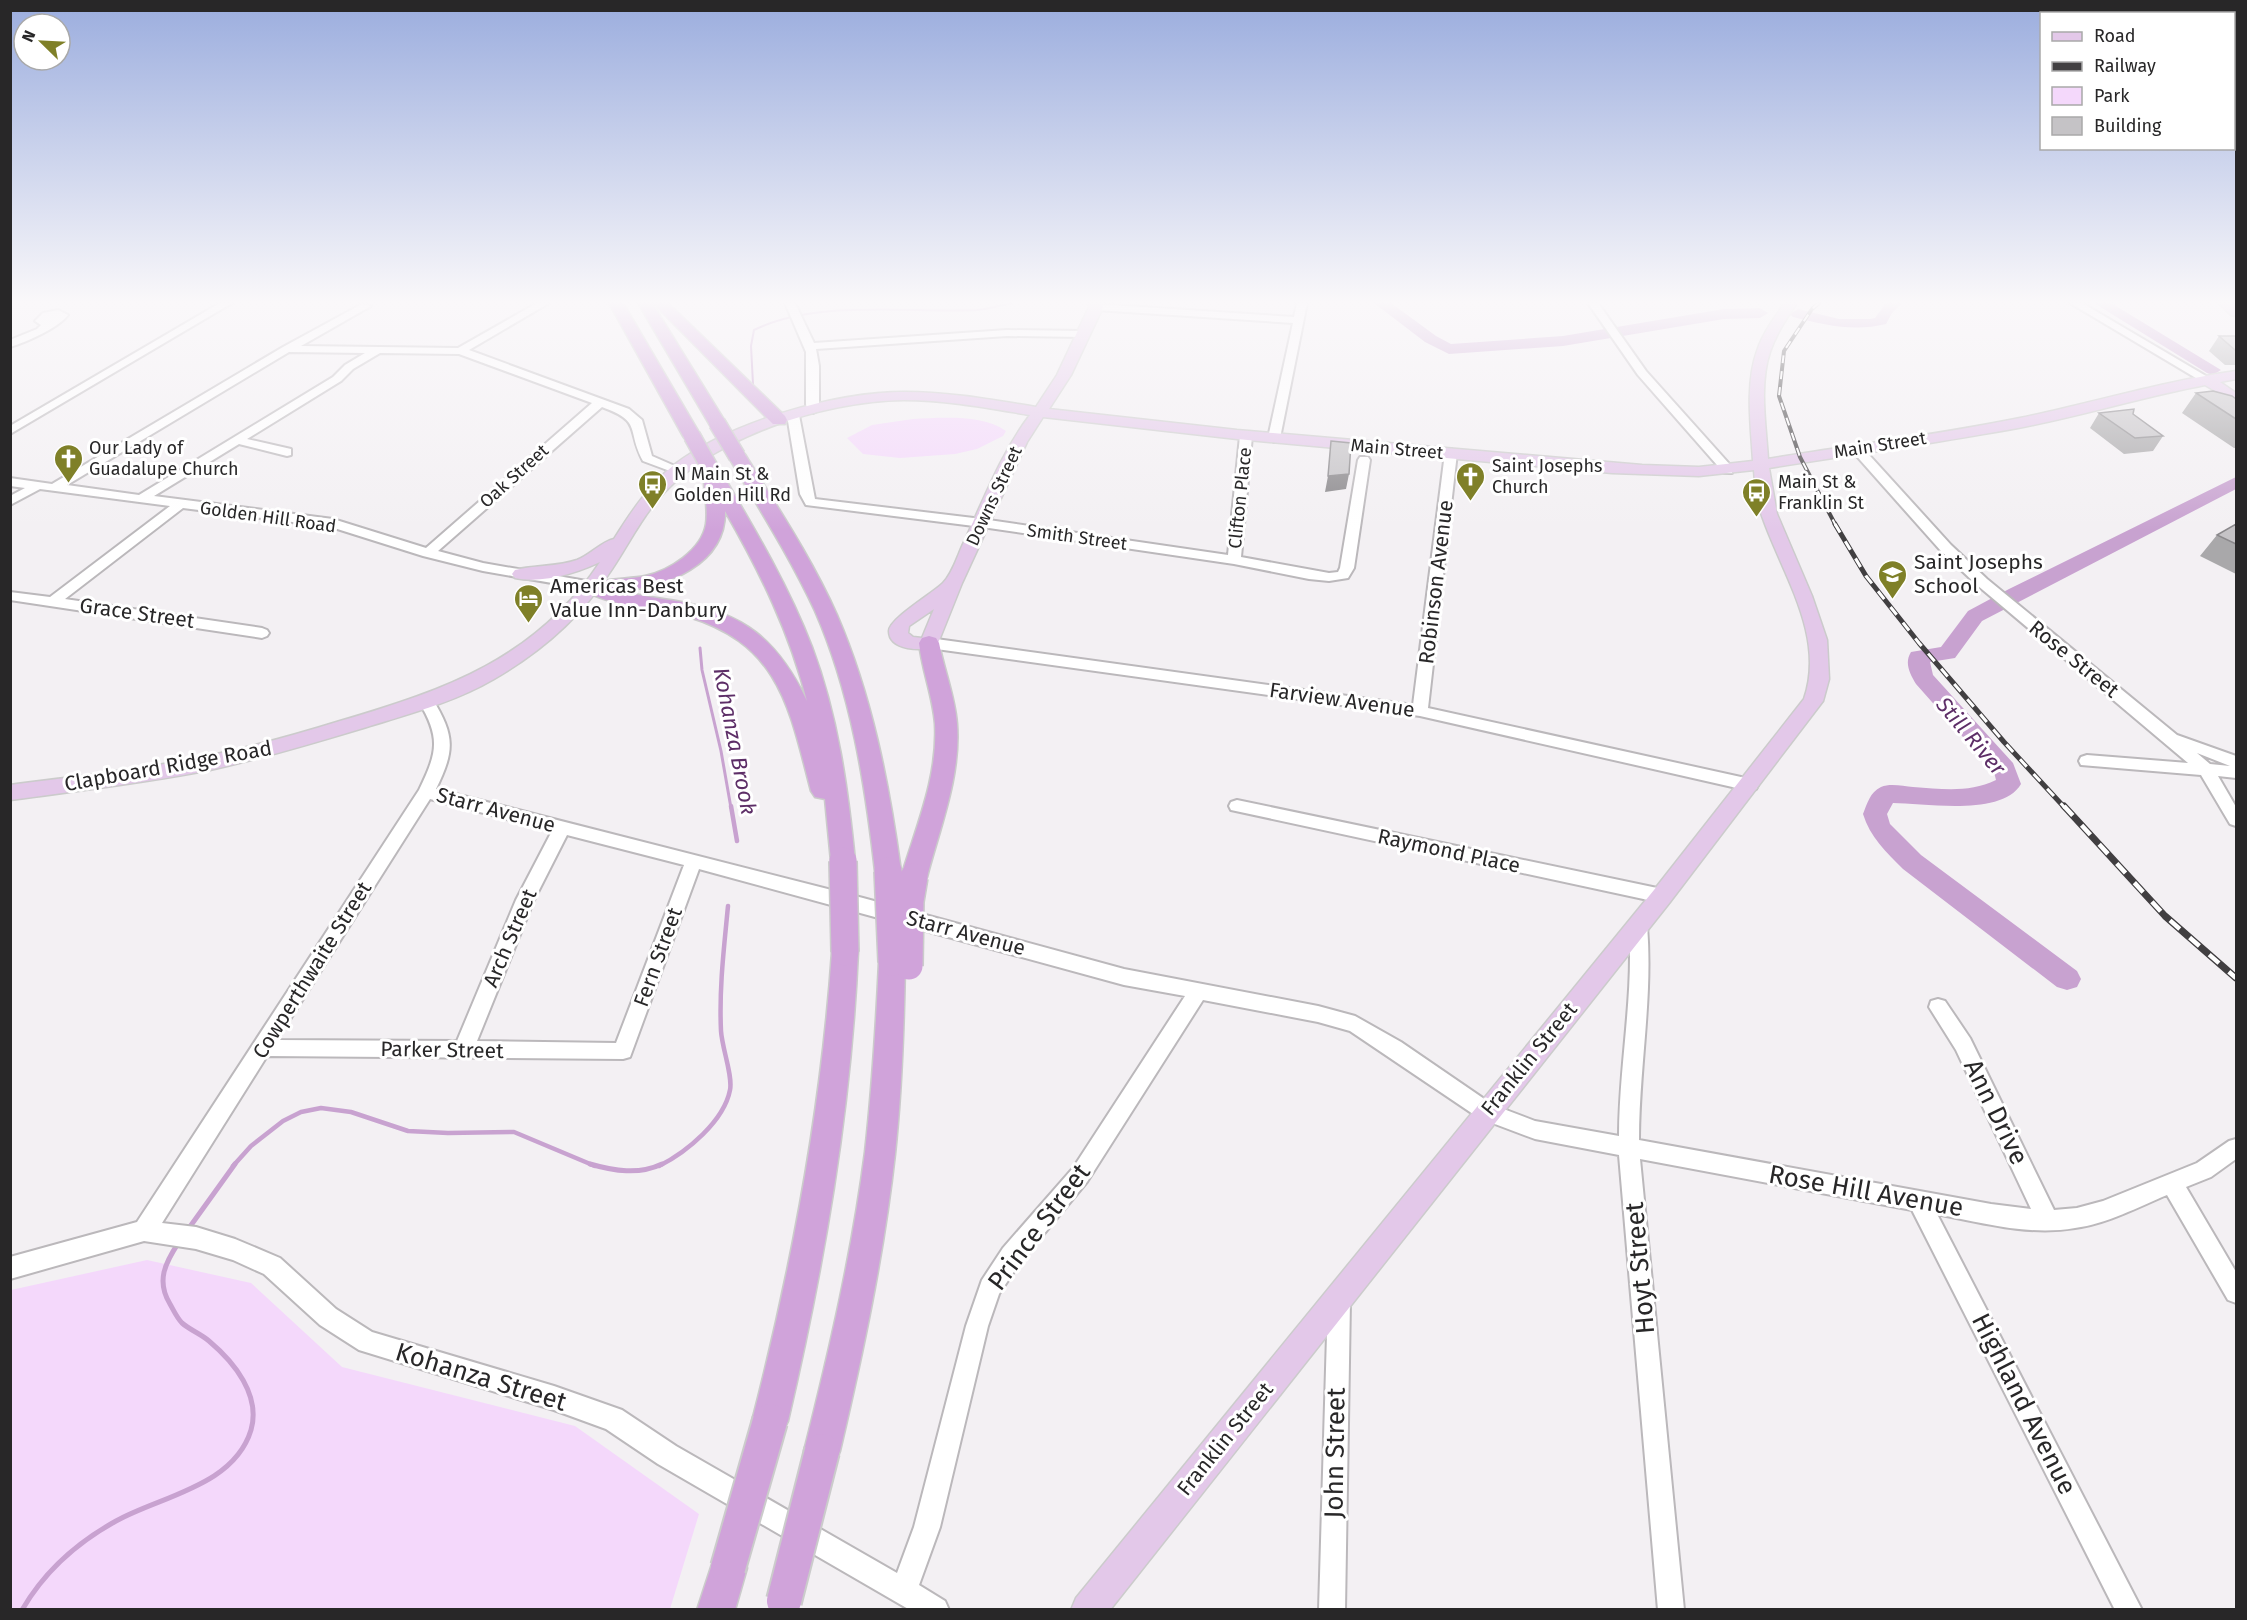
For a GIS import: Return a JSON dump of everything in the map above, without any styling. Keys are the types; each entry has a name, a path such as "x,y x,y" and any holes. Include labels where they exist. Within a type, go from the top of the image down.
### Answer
{"highway":[{"path":"659,379 776,587 806,660 830,748 843,861 844,952 839,1051 823,1179 807,1264 770,1421 716,1610"},
{"path":"690,379 809,578 841,651 868,739 880,802 901,964"},
{"path":"743,379 786,418"},
{"path":"592,586 629,585 659,580 687,565 711,537 716,520 711,470"},
{"path":"592,586 622,598 708,616 742,632 769,654 779,666 795,697 843,861"},
{"path":"783,1605 845,1356 863,1266 876,1180 884,1098 899,1038 901,964 910,901 914,877 941,780 947,741 946,722 929,643"}],"main road":[{"name":"Downs Street","path":"953,583 898,628 898,634 909,643 929,643 953,583 1023,434 1061,379"},
{"name":"Franklin Street","path":"1088,1610 1486,1112 1662,896 1813,701 1820,679 1820,652 1814,626 1768,511 1762,488 1758,379"},
{"path":"2205,379 2236,399"},
{"name":"Main Street","path":"626,534 655,493 678,470 742,433 786,418 872,397 911,394 940,396 1040,412 1246,436 1672,471 1728,470 2021,422 2208,379"},
{"name":"Main Street","path":"2122,400 2155,398 2236,386"},
{"path":"521,574 558,571 592,560 626,534"},
{"name":"Clapboard Ridge Road","path":"10,793 153,773 223,760 427,702 501,666 548,631 592,586 626,534"}],"street":[{"path":"10,431 99,379"},
{"path":"52,489 237,379"},
{"path":"139,500 337,379"},
{"path":"539,379 625,411 636,420 647,458 678,470"},
{"path":"812,379 813,411"},
{"path":"1274,438 1287,379"},
{"path":"1647,379 1728,470"},
{"name":"Oak Street","path":"428,553 576,421 603,401"},
{"name":"Smith Street","path":"786,418 810,502 982,523 1329,577 1344,575 1347,568 1364,460"},
{"name":"Clifton Place","path":"1234,561 1246,436"},
{"path":"236,440 287,452"},
{"name":"Rose Street","path":"1857,449 1946,548 1982,582 2160,729 2207,771 2235,814"},
{"name":"Robinson Avenue","path":"1420,711 1451,453"},
{"name":"Golden Hill Road","path":"10,482 333,524 428,553 521,574 592,586"},
{"path":"10,501 35,487"},
{"path":"54,601 180,505"},
{"name":"Grace Street","path":"10,596 262,633"},
{"name":"Farview Avenue","path":"929,643 1420,711 1750,785"},
{"name":"Cowperthwaite Street","path":"144,1231 426,792 444,756 444,741 438,717 427,702"},
{"path":"2160,729 2204,751 2236,762"},
{"path":"2087,761 2236,772"},
{"path":"2235,814 2230,795 2236,788"},
{"name":"Starr Avenue","path":"426,792 693,863 863,905 1124,977 1318,1014 1355,1024 1394,1048 1486,1112"},
{"name":"Raymond Place","path":"1237,807 1662,896"},
{"name":"Arch Street","path":"462,1050 525,900 562,827"},
{"name":"Fern Street","path":"623,1051 693,863"},
{"name":"Hoyt Street","path":"1638,926 1641,964 1629,1094 1629,1148 1671,1610"},
{"name":"Prince Street","path":"904,1590 927,1527 977,1326 990,1288 1011,1256 1080,1175 1198,992"},
{"name":"Ann Drive","path":"1938,1007 1963,1044 2048,1221"},
{"name":"Parker Street","path":"262,1048 623,1051"},
{"name":"Rose Hill Avenue","path":"1486,1112 1535,1130 1991,1214 2048,1221 2077,1218 2103,1211 2204,1170 2236,1148"},
{"path":"2172,1184 2236,1292"},
{"name":"Highland Avenue","path":"1918,1199 2129,1610"},
{"name":"Kohanza Street","path":"10,1268 144,1231 186,1236 235,1250 272,1266 328,1317 367,1342 554,1398 613,1419 668,1455 936,1610"},
{"name":"John Street","path":"1332,1610 1339,1296"}],"green space":[{"path":"913,419 973,419 1006,431 1003,436 977,449 955,454 900,458 863,454 847,438 872,425"},
{"path":"147,1260 251,1283 342,1367 575,1426 699,1514 670,1609 11,1609 11,1290"}],"building":[{"path":"2213,391 2236,399 2236,419 2196,393"},
{"path":"2134,409 2133,414 2163,436 2135,438 2099,413"},
{"path":"1331,441 1351,443 1349,474 1328,476"},
{"path":"2236,524 2236,544 2217,535"}],"waterway":[{"name":"Kohanza Brook","path":"753,379 753,384"},
{"name":"Still River","path":"2067,979 1912,862 1879,827 1875,814 1880,801 1887,794 1962,799 1977,797 2009,784 2005,769 1924,679 1919,669 1919,657 1948,653 1975,616 2236,482"},
{"name":"Kohanza Brook","path":"700,648 702,670 721,751 731,808"},
{"name":"Kohanza Brook","path":"731,806 737,841"},
{"name":"Kohanza Brook","path":"659,1166 681,1153 703,1134 720,1113 730,1090 721,1015 722,968 728,906"},
{"name":"Kohanza Brook","path":"233,1166 251,1146 283,1121 301,1112 321,1108 351,1112 408,1131 514,1132 590,1164"},
{"name":"Kohanza Brook","path":"189,1228 235,1164"},
{"name":"Kohanza Brook","path":"590,1164 635,1171 662,1164"},
{"name":"Kohanza Brook","path":"590,1164 595,1166"},
{"name":"Kohanza Brook","path":"22,1610 51,1571 75,1548 116,1521 213,1477 242,1449 251,1430 252,1404 243,1380 218,1349 182,1323 166,1296 164,1272 179,1242"}],"railway":[{"path":"1781,379 1779,396 1800,457 1836,526"},
{"path":"1835,524 1866,576 1919,643 2004,742 2065,808"},
{"path":"2064,806 2165,916 2236,978"}],"place":[{"name":"Our Lady of Guadalupe Church","path":"68,484"},
{"name":"Saint Josephs Church","path":"1471,502"},
{"name":"N Main St & Golden Hill Rd","path":"653,510"},
{"name":"Main St & Franklin St","path":"1757,518"},
{"name":"Saint Josephs School","path":"1893,600"},
{"name":"Americas Best Value Inn-Danbury","path":"529,624"}]}
